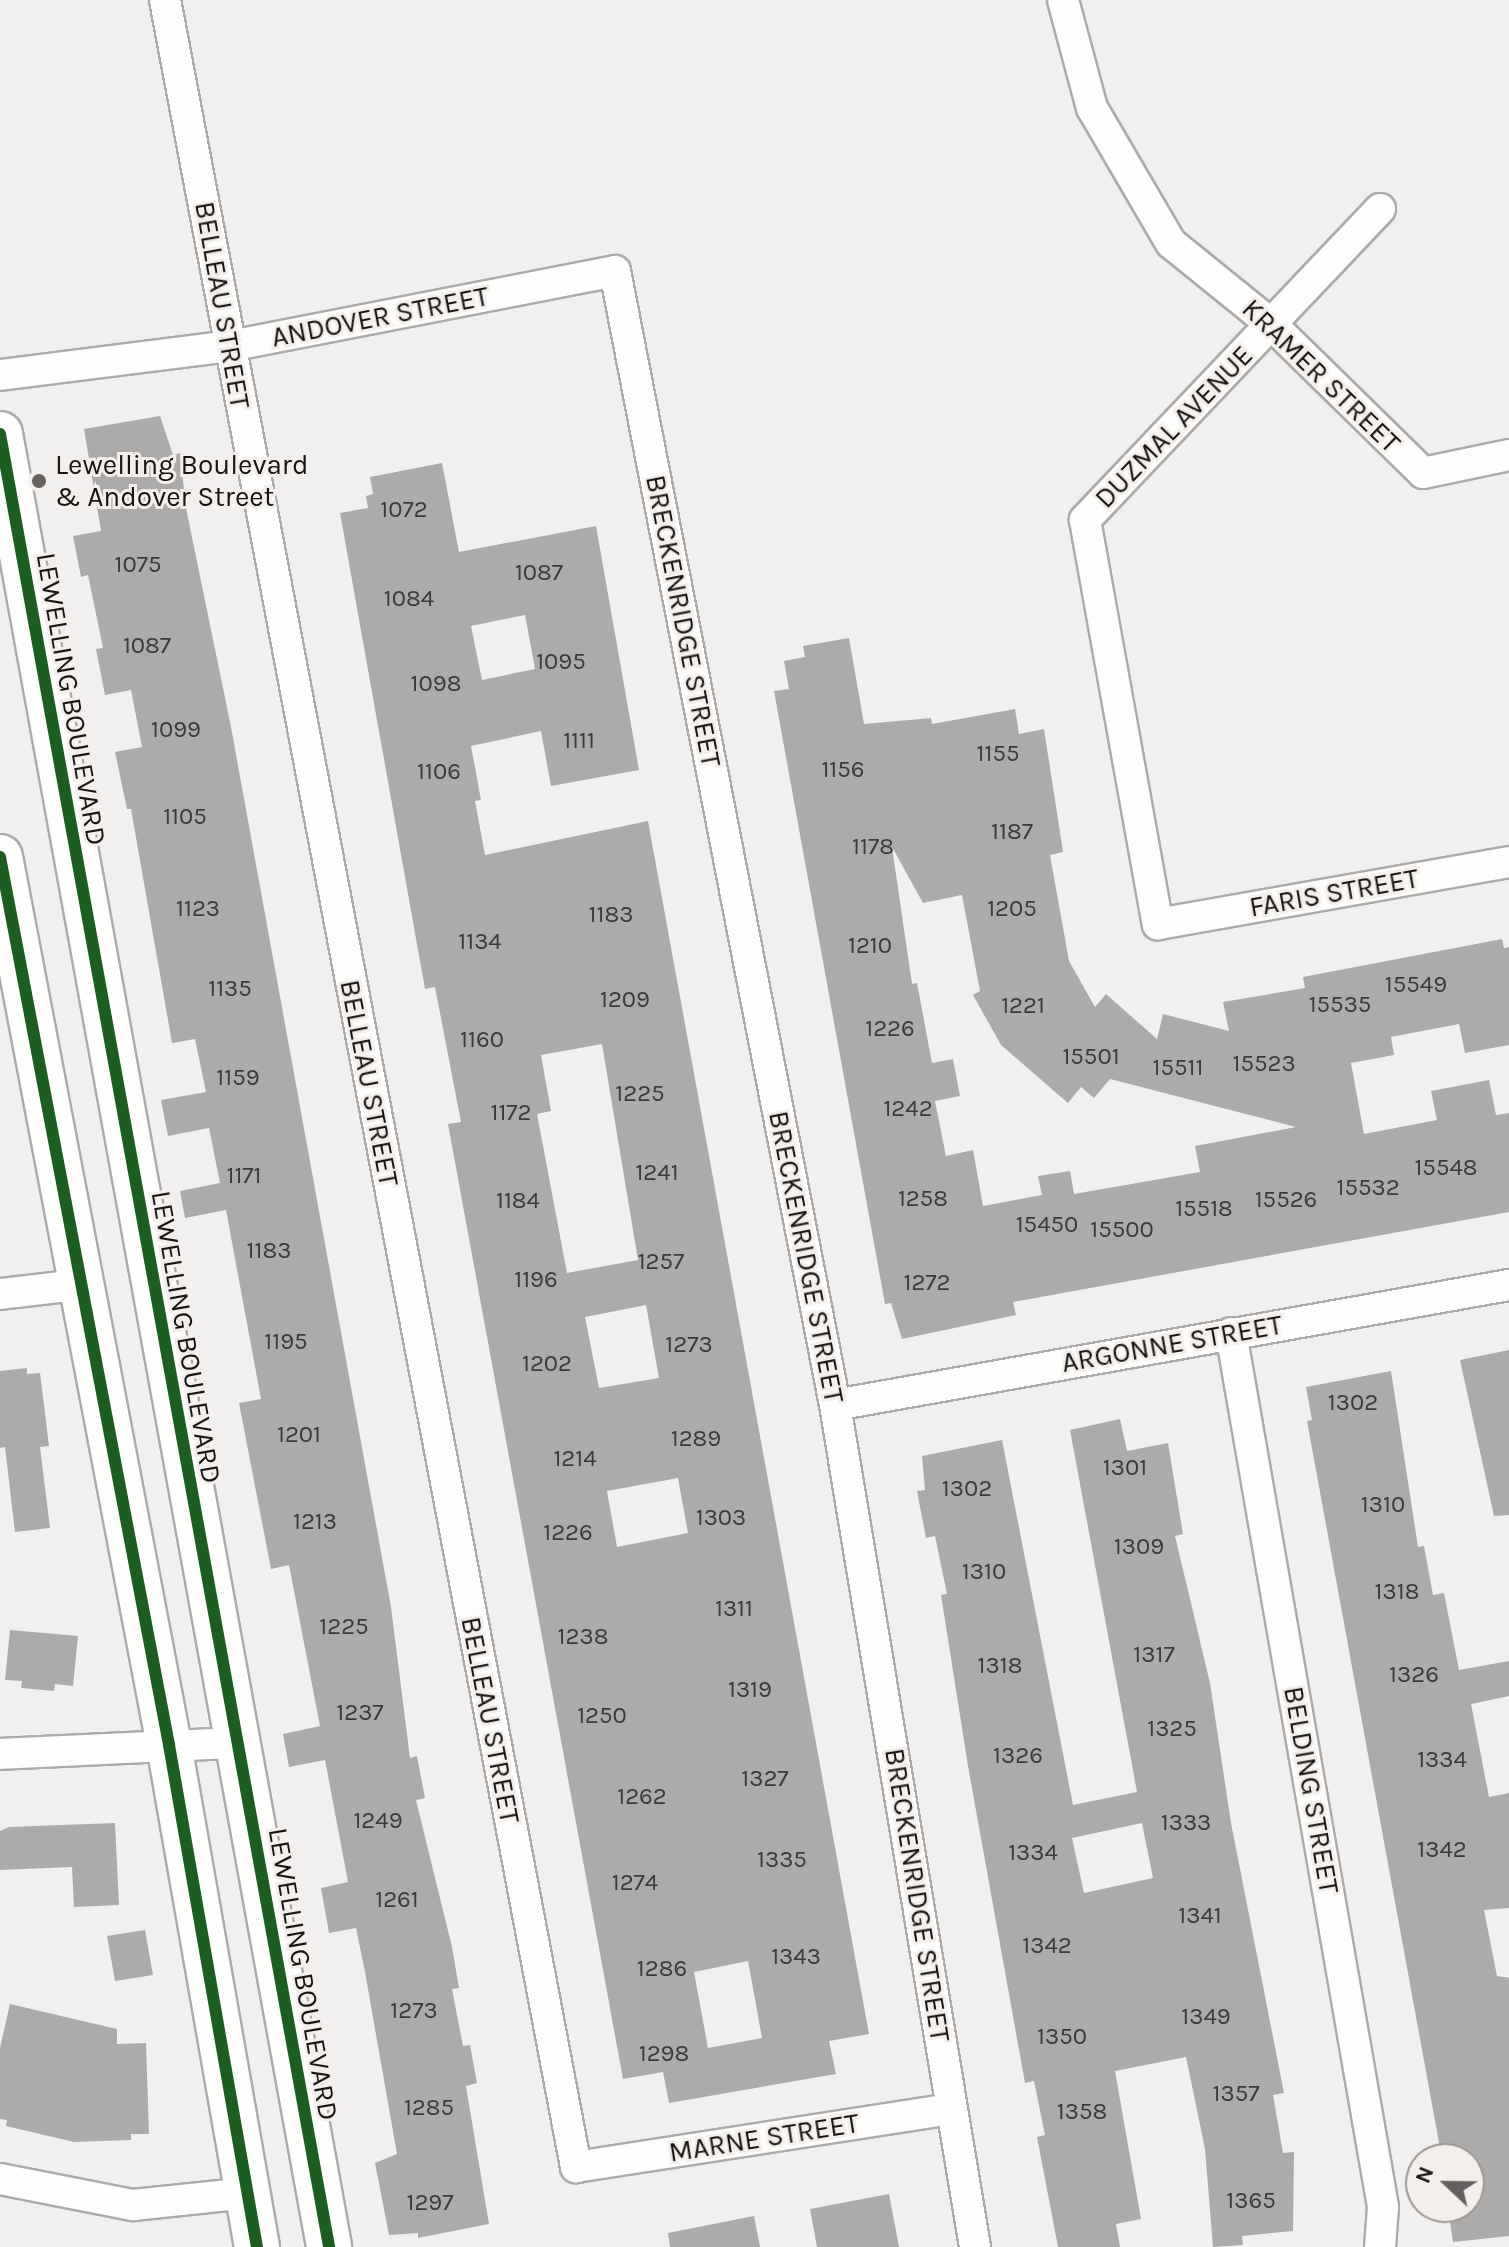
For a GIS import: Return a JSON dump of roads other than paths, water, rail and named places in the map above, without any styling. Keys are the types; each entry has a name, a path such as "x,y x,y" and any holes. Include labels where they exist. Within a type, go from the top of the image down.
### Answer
{"main road":[{"name":"LEWELLING BOULEVARD","path":"0,434 329,2247"},
{"path":"0,857 78,1285 169,1745 257,2247"}],"street":[{"name":"BELLEAU STREET","path":"165,0 576,2167"},
{"name":"KRAMER STREET","path":"1063,0 1092,108 1171,243 1271,324 1423,473 1509,455"},
{"name":"DUZMAL AVENUE","path":"1158,924 1085,520 1380,209"},
{"name":"ANDOVER STREET","path":"0,375 230,346 615,271"},
{"name":"BRECKENRIDGE STREET","path":"615,271 835,1405 975,2247"},
{"name":"FARIS STREET","path":"1158,924 1509,862"},
{"path":"0,1294 78,1285"},
{"name":"ARGONNE STREET","path":"835,1405 1509,1285"},
{"name":"BELDING STREET","path":"1231,1333 1383,2207 1380,2247"},
{"path":"0,1754 237,1743"},
{"name":"MARNE STREET","path":"576,2167 952,2109"},
{"path":"0,2179 133,2205 247,2193"}],"place":[{"name":"Lewelling Boulevard & Andover Street","path":"39,481"}]}
